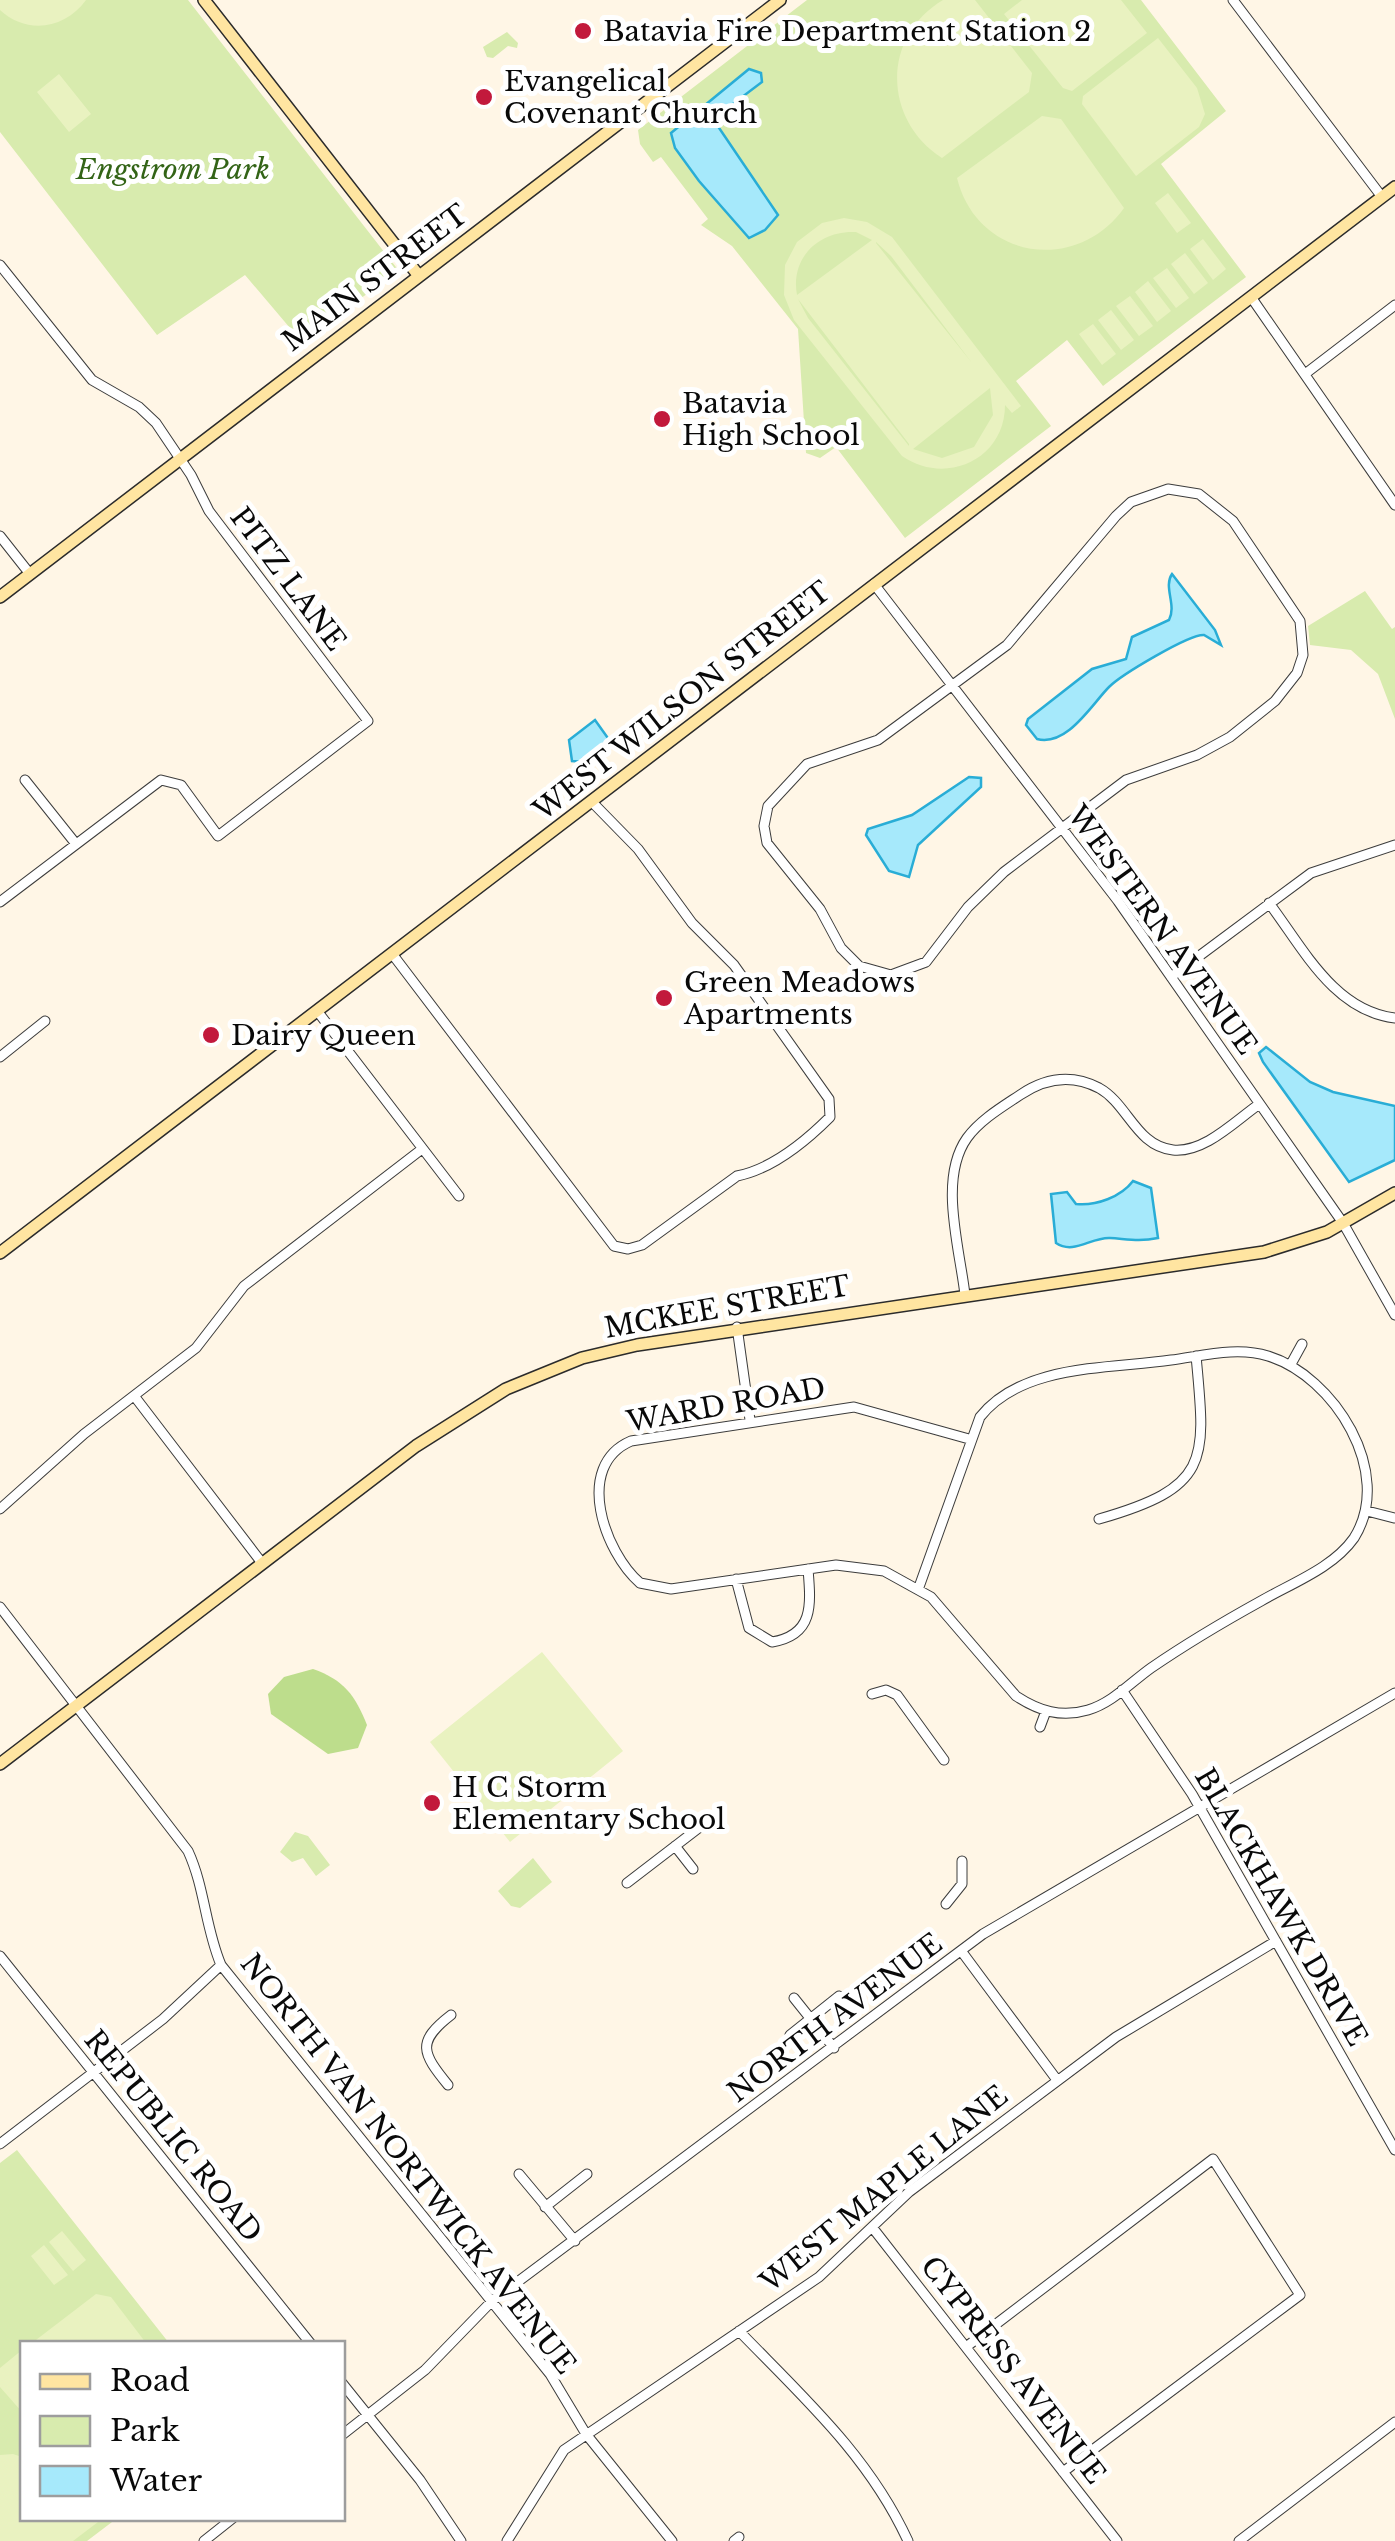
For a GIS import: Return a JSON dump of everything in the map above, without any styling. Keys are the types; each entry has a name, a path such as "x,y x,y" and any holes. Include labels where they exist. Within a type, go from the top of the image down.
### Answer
{"main road":[{"path":"204,0 419,276"},
{"name":"MAIN STREET","path":"0,597 780,0"},
{"name":"WEST WILSON STREET","path":"0,1254 1395,187"},
{"name":"MCKEE STREET","path":"0,1764 416,1446 506,1388 582,1358 736,1328 1264,1252 1343,1223 1395,1193"}],"street":[{"path":"1233,0 1382,196"},
{"name":"PITZ LANE","path":"0,265 92,380 139,407 180,458 209,511 368,721 218,836 181,785 166,778 76,844"},
{"path":"1251,297 1395,505"},
{"path":"1304,374 1395,306"},
{"path":"1186,490 1212,501 1233,521 1300,621 1303,655 1288,687 1230,736 1196,755 1126,780 1062,827 985,889 926,962 891,975 869,971 850,959 820,908 776,858 764,826 780,789 807,764 878,740 1022,631 1131,502 1149,492 1186,490"},
{"path":"0,536 30,574"},
{"name":"WESTERN AVENUE","path":"874,584 1062,827 1171,977 1343,1223 1395,1316"},
{"path":"0,902 76,844 25,780"},
{"path":"393,955 608,1240 620,1249 642,1246 737,1176 756,1172 788,1152 830,1116 829,1099 734,965 692,923 638,849 592,802"},
{"path":"1171,977 1311,873 1395,846"},
{"path":"1268,904 1336,990 1370,1014 1395,1018"},
{"path":"318,1012 459,1196"},
{"path":"0,1057 44,1021"},
{"path":"965,1295 953,1186 956,1162 974,1129 1024,1092 1054,1079 1094,1086 1114,1099 1147,1140 1178,1151 1205,1143 1258,1104"},
{"path":"0,1509 84,1434 196,1348 244,1286 422,1149"},
{"path":"736,1328 750,1420"},
{"path":"1291,1364 1302,1344"},
{"path":"808,1569 810,1613 792,1639 772,1642 748,1628 736,1579 808,1569 869,1568 919,1587 949,1614 1016,1696 1046,1711 1062,1714 1090,1709 1190,1642 1336,1558 1357,1534 1366,1512 1370,1485 1354,1439 1326,1394 1291,1364 1255,1353 1196,1356 1030,1380 995,1398 969,1439 919,1587"},
{"path":"1099,1519 1165,1496 1188,1472 1204,1428 1196,1356"},
{"path":"135,1397 262,1563"},
{"name":"WARD ROAD","path":"736,1579 658,1588 640,1583 624,1566 596,1488 608,1456 617,1447 649,1436 854,1408 969,1439"},
{"path":"1366,1512 1394,1518"},
{"name":"NORTH VAN NORTWICK AVENUE","path":"0,1606 188,1851 198,1874 208,1936 220,1965 550,2374 586,2434 672,2541"},
{"path":"872,1694 886,1690 897,1695 940,1748 944,1760"},
{"name":"BLACKHAWK DRIVE","path":"1122,1690 1198,1805 1395,2149"},
{"name":"NORTH AVENUE","path":"345,2433 425,2370 492,2301 1022,1908 1395,1693"},
{"path":"1040,1728 1046,1711"},
{"path":"627,1882 713,1817"},
{"path":"675,1846 693,1870"},
{"path":"946,1904 962,1884 962,1862"},
{"name":"WEST MAPLE LANE","path":"506,2541 550,2466 586,2434 832,2267 909,2192 1130,2028 1276,1942"},
{"path":"962,1952 1058,2080"},
{"name":"REPUBLIC ROAD","path":"0,1956 308,2341"},
{"path":"0,2144 163,2020 220,1965"},
{"path":"790,2035 838,1996"},
{"path":"794,1998 834,2048"},
{"path":"448,2085 426,2053 428,2036 451,2016"},
{"path":"966,2346 1213,2160 1300,2295 1064,2472"},
{"path":"519,2174 574,2241"},
{"path":"545,2206 588,2174"},
{"name":"CYPRESS AVENUE","path":"872,2227 1118,2541"},
{"path":"739,2331 850,2446 881,2490 908,2541"},
{"path":"345,2387 460,2541"},
{"path":"1239,2541 1395,2422"},
{"path":"204,2541 229,2521"}],"green space":[{"name":"Engstrom Park","path":"0,0 188,0 399,271 301,341 245,275 157,335 0,132"},
{"path":"0,0 86,0 68,17 34,25 22,23 0,10"},
{"path":"807,0 1141,0 1226,111 1161,164 1246,277 1103,386 1067,340 1016,381 1051,426 905,538 836,447 820,458 806,453 798,329 732,246 701,225 708,219 661,157 653,162 640,144 638,130"},
{"path":"943,0 975,0 1032,73 1029,92 942,158 923,142 909,122 900,101 897,79 908,35"},
{"path":"1022,0 1121,0 1147,33 1072,91 1063,88 1004,14"},
{"path":"507,32 518,43 517,48 508,46 493,58 487,57 483,47"},
{"path":"1158,38 1197,88 1205,114 1199,127 1136,176 1082,104 1083,96"},
{"path":"59,74 91,114 69,132 37,92"},
{"path":"1042,116 1061,119 1124,208 1104,229 1080,243 1055,249 1030,248 1006,241 985,226 968,205 957,178"},
{"path":"1168,193 1191,223 1177,233 1155,203"},
{"path":"844,218 867,222 892,237 1021,406 1012,413 1005,405 995,440 984,453 953,468 919,465 902,456 794,320 784,295 785,265 797,242 822,223","holes":["856,232 872,240 797,295 798,269 803,258 819,241","876,242 891,256 972,363","798,299 909,446 808,318","990,388 993,415 974,447 942,458 913,449"]},
{"path":"1203,239 1226,269 1213,280 1190,249"},
{"path":"1185,253 1208,283 1194,294 1171,264"},
{"path":"1167,268 1189,298 1176,308 1153,278"},
{"path":"1148,281 1171,311 1157,322 1135,292"},
{"path":"1130,296 1153,326 1139,336 1116,306"},
{"path":"1111,310 1134,340 1121,350 1098,320"},
{"path":"1093,324 1116,354 1102,365 1079,334"},
{"path":"1365,591 1392,629 1395,627 1395,719 1378,674 1351,650 1310,645 1308,626"},
{"path":"542,1652 623,1751 510,1842 430,1742"},
{"path":"313,1669 341,1684 358,1705 367,1725 358,1748 328,1754 271,1714 268,1694 284,1677"},
{"path":"295,1832 308,1836 330,1865 316,1876 303,1858 292,1862 280,1852"},
{"path":"533,1858 552,1882 520,1908 511,1906 498,1891"},
{"path":"17,2150 167,2341 20,2341 20,2521 113,2521 87,2541 0,2541 0,2163"},
{"path":"62,2231 86,2260 73,2271 49,2242"},
{"path":"44,2245 68,2275 54,2285 31,2256"},
{"path":"96,2294 111,2297 144,2341 35,2341"},
{"path":"20,2352 20,2410 0,2387 0,2368"},
{"path":"0,2455 20,2456 20,2521 99,2521 73,2541 0,2541"}],"water":[{"path":"749,69 761,73 762,82 713,119 778,215 765,230 749,238 699,181 675,148 671,133"},
{"path":"1172,574 1215,630 1221,645 1204,635 1171,648 1116,681 1068,731 1048,740 1037,739 1026,725 1028,719 1092,669 1126,659 1132,637 1169,620"},
{"path":"595,720 610,741 584,762 572,761 569,740"},
{"path":"969,777 981,778 981,787 918,845 909,877 889,871 866,835 868,829 912,815"},
{"path":"1266,1047 1310,1082 1333,1092 1395,1106 1395,1160 1349,1182 1263,1062 1259,1053"},
{"path":"1133,1181 1151,1188 1158,1238 1103,1238 1069,1247 1056,1243 1051,1194 1067,1192 1076,1204 1092,1204 1115,1196"}],"place":[{"name":"Batavia Fire Department Station 2","path":"583,31"},
{"name":"Evangelical Covenant Church","path":"484,97"},
{"name":"Batavia High School","path":"662,419"},
{"name":"Green Meadows Apartments","path":"664,998"},
{"name":"Dairy Queen","path":"211,1035"},
{"name":"H C Storm Elementary School","path":"432,1803"}]}
